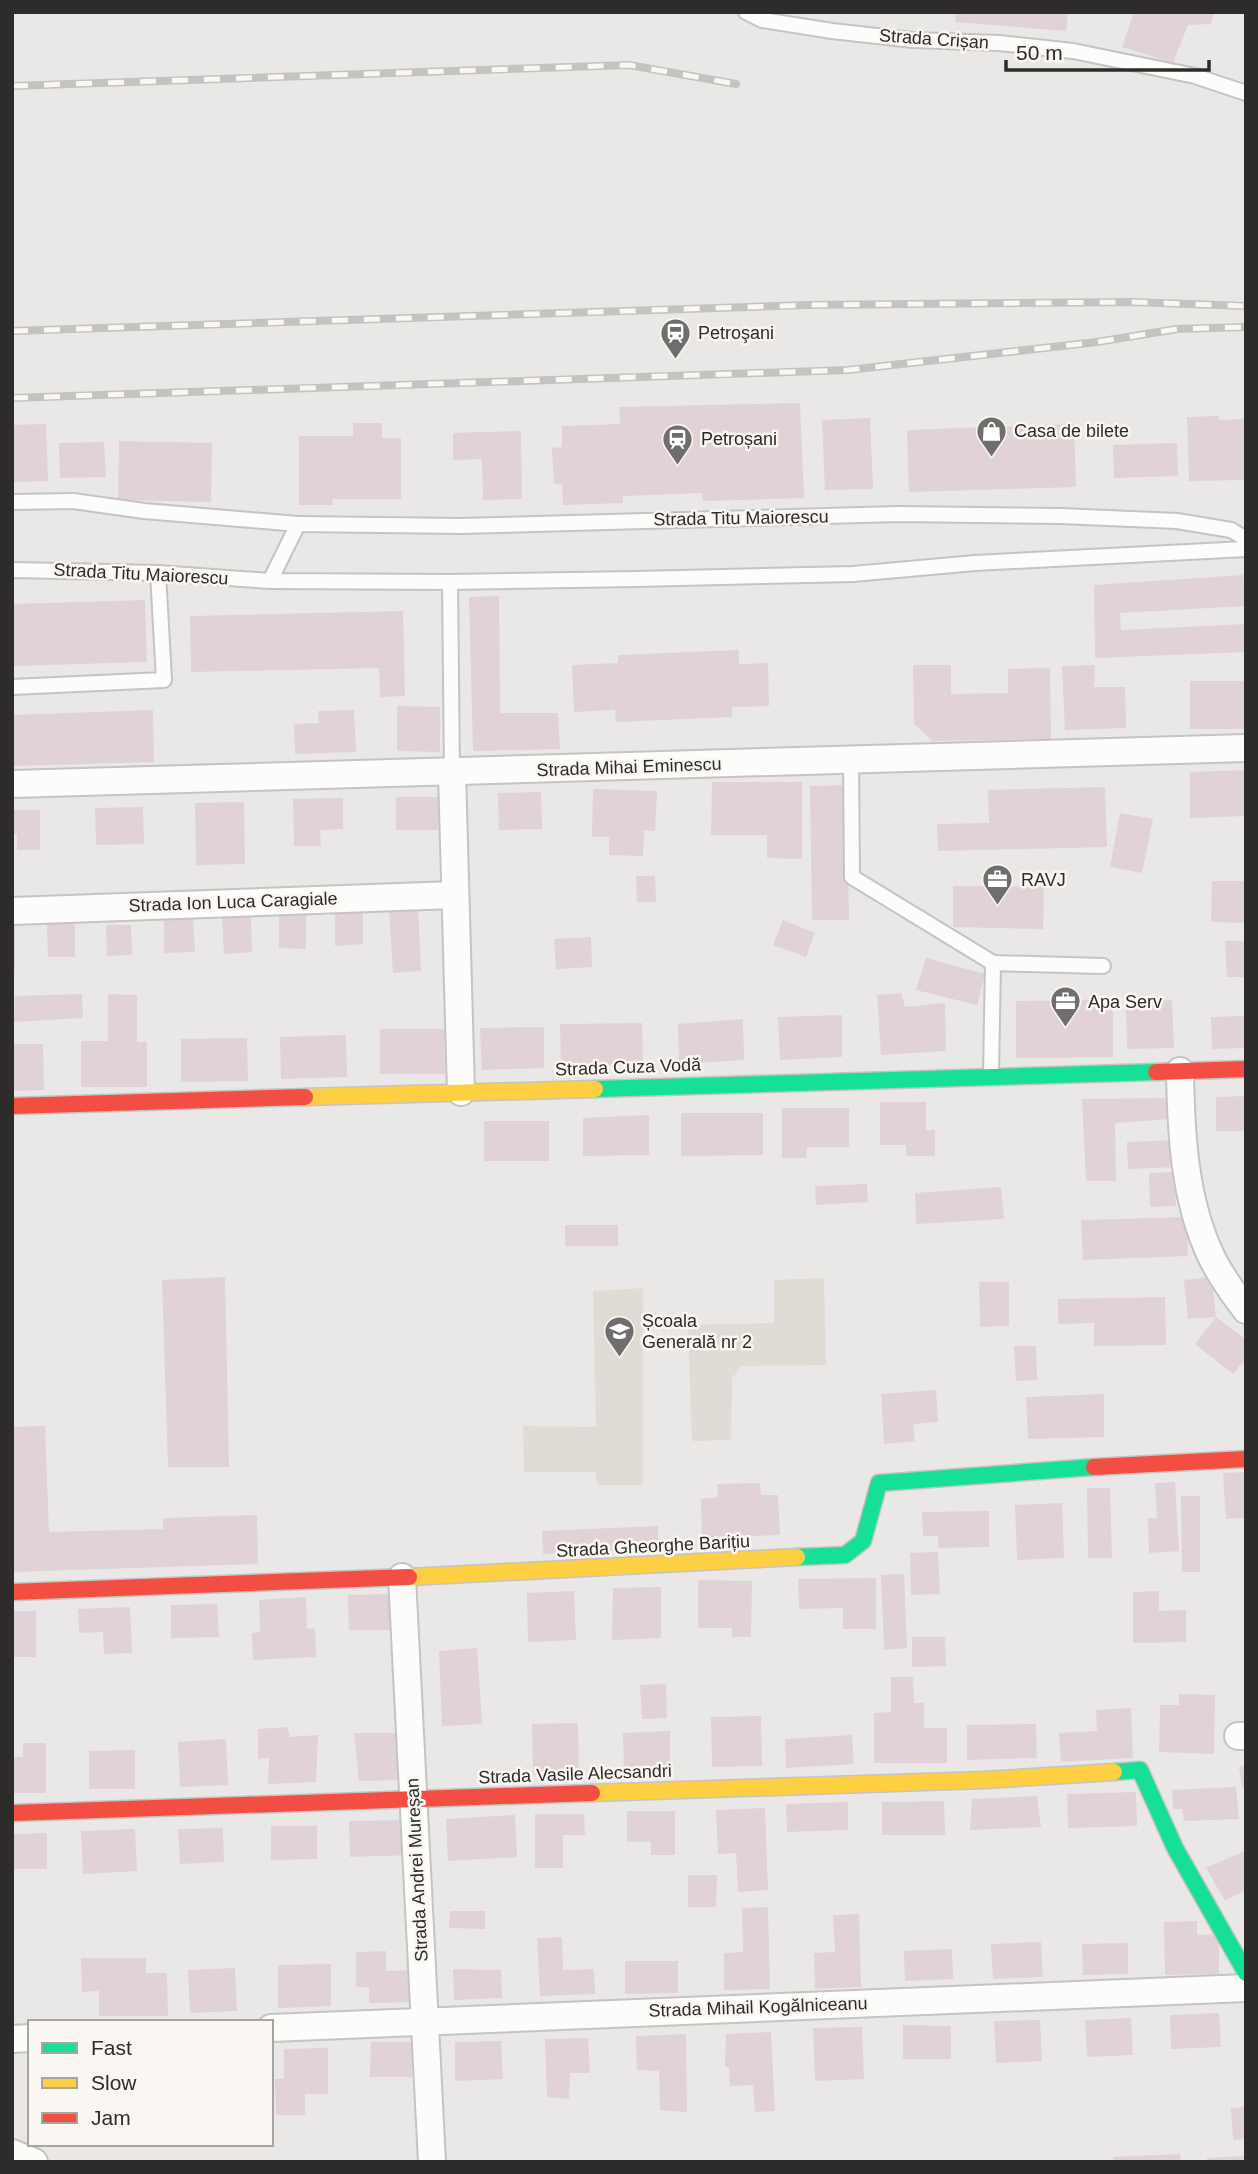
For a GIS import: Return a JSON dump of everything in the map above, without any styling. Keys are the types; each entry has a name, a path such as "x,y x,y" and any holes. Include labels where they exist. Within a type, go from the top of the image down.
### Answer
{"street":[{"name":"Strada Mihai Eminescu","path":"12,785 1246,748"},
{"path":"452,773 461,1092"},
{"name":"Strada Ion Luca Caragiale","path":"12,911 454,895"},
{"name":"Strada Cuza Vodă","path":"12,1106 1246,1069"},
{"path":"1180,1071 1180,1115 1198,1222 1211,1256 1246,1310"},
{"name":"Strada Gheorghe Barițiu","path":"12,1592 402,1577 845,1555 863,1541 879,1483 1030,1470 1246,1459"},
{"name":"Strada Andrei Mureșan","path":"402,1577 432,2162"},
{"name":"Strada Vasile Alecsandri","path":"12,1813 985,1780 1140,1770 1148,1795 1174,1846 1246,1973"},
{"name":"Strada Mihail Kogălniceanu","path":"273,2028 1246,1988"},
{"path":"12,2153 34,2162"}],"lane":[{"name":"Strada Crișan","path":"746,12 762,20 832,31 913,40 999,43 1073,51 1195,76 1246,93"},
{"name":"Strada Titu Maiorescu","path":"12,502 73,501 144,511 298,524 460,526 898,514 1061,516 1177,521 1231,530 1246,539"},
{"path":"270,582 298,524"},
{"name":"Strada Titu Maiorescu","path":"12,570 158,573 270,582 450,582 853,574 975,563 1246,549"},
{"path":"12,687 164,680 158,573"},
{"path":"450,582 452,773"},
{"path":"851,760 852,877 993,963 1103,967"},
{"path":"991,1076 993,963"}],"shaded area":[{"path":"824,1278 826,1365 741,1366 732,1379 731,1440 692,1441 688,1325 774,1323 774,1280"},
{"name":"Școala Generală nr 2","path":"643,1288 643,1485 597,1485 596,1472 524,1472 523,1426 596,1427 593,1291"}],"building":[{"path":"956,12 1068,12 1066,31 955,22"},
{"path":"1134,12 1214,12 1211,24 1188,25 1173,63 1122,47"},
{"name":"Petroșani","path":"800,403 804,498 703,501 702,493 623,496 623,503 563,505 562,484 554,484 552,448 562,447 562,426 620,424 619,407"},
{"path":"1219,416 1219,420 1246,419 1246,480 1189,481 1187,417"},
{"path":"870,418 873,489 825,490 822,420"},
{"path":"353,423 382,423 382,438 401,438 401,499 332,499 333,505 299,505 299,436 353,436"},
{"path":"46,424 48,481 12,482 12,425"},
{"name":"Casa de bilete","path":"1074,424 1076,487 909,492 907,430"},
{"path":"521,431 522,499 483,500 482,459 453,460 453,433"},
{"path":"119,441 212,443 211,502 118,500"},
{"path":"104,442 106,477 60,478 59,443"},
{"path":"1177,443 1178,476 1114,478 1113,445"},
{"path":"1243,575 1246,606 1120,613 1121,630 1246,624 1246,652 1095,658 1094,585"},
{"path":"499,596 500,713 558,713 560,749 473,751 469,597"},
{"path":"145,600 147,662 12,666 12,604"},
{"path":"403,611 405,696 380,697 379,668 191,672 190,616"},
{"path":"739,650 739,664 768,663 769,706 732,707 732,717 616,722 615,710 574,712 572,665 618,663 618,655"},
{"path":"913,665 951,665 951,694 1008,693 1008,669 1050,668 1051,739 933,741 914,724"},
{"path":"1095,665 1094,687 1125,687 1126,728 1065,730 1062,666"},
{"path":"1190,681 1246,681 1246,729 1190,729"},
{"path":"397,706 440,707 440,752 397,751"},
{"path":"153,710 154,762 12,766 12,715"},
{"path":"354,710 356,752 295,754 294,724 319,723 318,711"},
{"path":"1246,770 1246,816 1190,818 1190,772"},
{"path":"712,782 802,782 802,859 767,858 767,835 711,835"},
{"path":"847,785 849,920 812,920 810,786"},
{"path":"1105,787 1107,847 938,851 937,824 989,823 988,790"},
{"path":"593,789 657,791 655,831 644,830 643,856 609,855 609,837 592,837"},
{"path":"541,792 542,829 499,830 498,793"},
{"path":"396,797 439,797 438,830 396,830"},
{"path":"343,798 343,829 320,830 321,846 294,846 293,799"},
{"path":"244,802 245,864 196,865 195,803"},
{"path":"143,807 144,844 96,845 95,808"},
{"path":"12,810 40,810 40,850 17,850 17,834 12,834"},
{"path":"1120,813 1153,819 1142,873 1110,867"},
{"path":"636,876 655,876 656,902 637,902"},
{"path":"1212,881 1246,881 1246,923 1211,922"},
{"name":"RAVJ","path":"953,886 1044,887 1043,929 953,927"},
{"path":"418,908 421,971 393,973 389,910"},
{"path":"363,912 363,944 335,946 335,914"},
{"path":"306,913 306,949 279,948 279,914"},
{"path":"251,916 252,952 224,954 222,917"},
{"path":"164,918 193,918 195,952 164,953"},
{"path":"783,920 815,933 806,957 773,945"},
{"path":"12,923 15,923 15,970 12,970"},
{"path":"47,924 75,924 75,957 48,957"},
{"path":"106,925 131,925 132,955 107,956"},
{"path":"591,937 592,967 556,969 554,939"},
{"path":"1225,941 1246,941 1246,977 1227,977"},
{"path":"926,958 985,974 977,1005 916,990"},
{"path":"901,993 905,1007 945,1003 946,1051 881,1055 877,995"},
{"path":"82,994 83,1018 14,1022 15,996"},
{"path":"108,994 137,995 137,1042 147,1042 147,1087 81,1087 81,1041 108,1041"},
{"name":"Apa Serv","path":"1113,1000 1113,1057 1016,1058 1016,1001"},
{"path":"1172,1000 1174,1048 1127,1049 1126,1002"},
{"path":"842,1015 842,1057 780,1060 778,1017"},
{"path":"1246,1016 1246,1048 1212,1049 1211,1017"},
{"path":"743,1019 744,1060 679,1064 678,1024"},
{"path":"642,1023 643,1065 561,1066 560,1024"},
{"path":"544,1027 544,1068 482,1070 480,1028"},
{"path":"380,1029 444,1029 445,1074 380,1074"},
{"path":"346,1035 347,1077 281,1079 280,1037"},
{"path":"247,1038 248,1081 181,1082 181,1039"},
{"path":"12,1044 43,1044 44,1090 12,1091"},
{"path":"1246,1096 1246,1131 1216,1131 1216,1097"},
{"path":"1169,1098 1171,1119 1115,1123 1116,1181 1086,1181 1082,1099"},
{"path":"880,1102 926,1102 926,1130 935,1130 935,1156 906,1156 906,1145 880,1145"},
{"path":"782,1108 849,1108 849,1147 807,1147 806,1158 782,1158"},
{"path":"681,1113 763,1113 763,1155 681,1156"},
{"path":"649,1115 649,1155 583,1156 583,1118"},
{"path":"484,1121 549,1121 549,1161 484,1161"},
{"path":"1176,1140 1178,1167 1128,1169 1127,1142"},
{"path":"1175,1172 1176,1206 1150,1207 1149,1173"},
{"path":"867,1184 868,1202 816,1205 815,1186"},
{"path":"1001,1187 1004,1219 916,1224 915,1193"},
{"path":"1187,1217 1188,1256 1083,1260 1081,1220"},
{"path":"565,1225 618,1225 618,1246 565,1246"},
{"path":"225,1277 229,1467 168,1467 162,1280"},
{"path":"1212,1277 1216,1317 1188,1319 1184,1280"},
{"path":"979,1282 1009,1282 1009,1326 980,1327"},
{"path":"1165,1297 1166,1345 1094,1346 1094,1323 1058,1324 1058,1299"},
{"path":"1216,1317 1246,1340 1246,1358 1233,1374 1195,1344"},
{"path":"1014,1346 1036,1346 1037,1380 1016,1381"},
{"path":"936,1390 938,1422 913,1424 915,1441 884,1444 881,1394"},
{"path":"1104,1394 1104,1437 1028,1439 1026,1397"},
{"path":"45,1426 49,1532 163,1529 163,1518 257,1515 258,1564 12,1572 12,1427"},
{"path":"1246,1472 1246,1518 1226,1519 1223,1473"},
{"path":"1175,1482 1179,1551 1149,1553 1148,1518 1157,1518 1155,1483"},
{"path":"760,1483 761,1495 778,1495 780,1535 702,1538 701,1499 718,1497 717,1484"},
{"path":"1087,1488 1110,1488 1112,1558 1088,1558"},
{"path":"1181,1496 1200,1496 1200,1572 1182,1572"},
{"path":"1062,1503 1064,1558 1017,1560 1015,1505"},
{"path":"989,1511 989,1547 938,1548 938,1536 923,1536 922,1512"},
{"path":"658,1526 659,1549 543,1554 542,1531"},
{"path":"938,1552 940,1594 911,1595 910,1553"},
{"path":"904,1574 907,1648 884,1650 881,1575"},
{"path":"876,1578 876,1629 843,1629 843,1608 799,1609 798,1579"},
{"path":"698,1580 752,1581 751,1637 732,1637 732,1628 698,1628"},
{"path":"661,1587 661,1638 612,1640 613,1588"},
{"path":"574,1591 576,1640 528,1642 527,1593"},
{"path":"1159,1591 1159,1611 1186,1610 1186,1642 1133,1643 1133,1592"},
{"path":"396,1594 396,1630 349,1630 348,1595"},
{"path":"306,1597 307,1629 315,1628 316,1657 253,1660 252,1633 260,1632 259,1600"},
{"path":"217,1604 219,1637 171,1638 171,1605"},
{"path":"130,1607 132,1653 104,1654 103,1632 79,1633 78,1609"},
{"path":"12,1611 36,1611 36,1657 12,1657"},
{"path":"912,1637 945,1637 946,1666 912,1667"},
{"path":"477,1648 482,1724 442,1726 439,1651"},
{"path":"891,1677 913,1677 914,1703 924,1703 924,1728 947,1728 947,1763 874,1763 874,1713 891,1712"},
{"path":"666,1684 667,1718 642,1719 640,1685"},
{"path":"1179,1694 1215,1695 1214,1754 1159,1752 1160,1705 1179,1705"},
{"path":"1131,1708 1133,1758 1061,1762 1059,1733 1097,1731 1096,1710"},
{"path":"761,1716 762,1766 712,1767 711,1717"},
{"path":"578,1723 579,1774 533,1775 532,1724"},
{"path":"1036,1724 1037,1758 967,1760 967,1725"},
{"path":"287,1727 290,1737 318,1735 316,1782 268,1784 269,1758 258,1759 258,1729"},
{"path":"670,1731 670,1770 624,1773 623,1733"},
{"path":"354,1733 402,1733 400,1780 359,1781"},
{"path":"852,1735 854,1764 786,1768 785,1739"},
{"path":"226,1739 228,1785 180,1787 178,1742"},
{"path":"23,1743 46,1743 46,1793 12,1793 12,1757 23,1757"},
{"path":"135,1750 135,1789 89,1789 89,1751"},
{"path":"1246,1765 1246,1787 1242,1787 1239,1767"},
{"path":"1236,1787 1239,1819 1184,1821 1182,1809 1173,1809 1172,1790"},
{"path":"1136,1792 1137,1826 1068,1828 1067,1794"},
{"path":"1037,1796 1041,1827 970,1830 972,1799"},
{"path":"944,1801 945,1835 882,1835 882,1802"},
{"path":"848,1802 848,1830 787,1832 786,1804"},
{"path":"765,1808 768,1890 738,1892 736,1853 718,1854 716,1810"},
{"path":"627,1811 675,1811 675,1855 651,1855 651,1842 627,1842"},
{"path":"535,1814 584,1814 585,1835 563,1835 563,1868 535,1868"},
{"path":"515,1815 517,1857 448,1861 446,1819"},
{"path":"409,1820 410,1855 350,1857 349,1821"},
{"path":"271,1826 317,1826 317,1859 271,1860"},
{"path":"223,1828 224,1862 180,1864 178,1829"},
{"path":"135,1829 137,1871 83,1874 81,1831"},
{"path":"47,1833 47,1869 12,1869 12,1834"},
{"path":"1244,1851 1246,1890 1225,1901 1206,1868"},
{"path":"688,1875 717,1875 716,1907 688,1907"},
{"path":"768,1907 770,1989 724,1990 724,1953 743,1952 742,1908"},
{"path":"450,1911 485,1911 485,1929 449,1928"},
{"path":"859,1914 861,1987 815,1989 814,1953 835,1952 833,1915"},
{"path":"1197,1921 1197,1935 1219,1934 1219,1974 1165,1975 1164,1922"},
{"path":"562,1937 563,1970 594,1969 595,1994 540,1996 537,1938"},
{"path":"1041,1942 1043,1977 993,1979 991,1944"},
{"path":"1128,1943 1128,1974 1083,1975 1082,1944"},
{"path":"952,1949 953,1979 905,1981 904,1951"},
{"path":"386,1951 386,1971 413,1970 414,2002 369,2003 369,1987 356,1987 356,1952"},
{"path":"81,1958 146,1958 146,1973 167,1973 168,2016 99,2016 99,1991 82,1992"},
{"path":"625,1961 678,1961 678,1993 625,1994"},
{"path":"331,1964 331,2006 278,2008 278,1965"},
{"path":"235,1968 237,2011 190,2013 188,1970"},
{"path":"453,1969 501,1970 502,1998 454,2000"},
{"path":"1219,2013 1221,2047 1171,2049 1170,2015"},
{"path":"1131,2018 1133,2055 1087,2057 1085,2020"},
{"path":"1040,2020 1042,2061 996,2063 994,2021"},
{"path":"903,2025 951,2026 951,2059 903,2059"},
{"path":"862,2027 864,2079 815,2081 813,2028"},
{"path":"771,2032 775,2111 755,2112 753,2085 730,2086 729,2067 725,2067 726,2034"},
{"path":"686,2034 687,2112 660,2110 659,2071 637,2070 636,2036"},
{"path":"588,2038 590,2073 570,2073 569,2099 547,2097 545,2039"},
{"path":"501,2041 503,2079 455,2081 455,2042"},
{"path":"371,2042 413,2042 412,2077 370,2077"},
{"path":"328,2048 328,2094 305,2094 305,2115 276,2115 275,2079 284,2079 284,2049"},
{"path":"1246,2107 1246,2139 1233,2140 1231,2108"},
{"path":"1180,2154 1181,2162 1113,2162 1113,2157"},
{"path":"1246,2156 1246,2162 1207,2162 1207,2158"}],"railway":[{"path":"12,86 629,65 736,84"},
{"path":"12,331 808,305 1132,302 1246,306"},
{"path":"12,398 848,370 1097,342 1177,329 1246,327"}],"traffic: fast":[{"path":"595,1089 1156,1072"},
{"path":"797,1557 845,1555 863,1541 879,1483 1094,1467"},
{"path":"1114,1772 1140,1770 1175,1848 1246,1973"}],"traffic: slow":[{"path":"305,1097 595,1089"},
{"path":"409,1577 797,1557"},
{"path":"592,1793 985,1780 1114,1772"}],"traffic: jam":[{"path":"1156,1072 1246,1069"},
{"path":"12,1106 305,1097"},
{"path":"1094,1467 1246,1459"},
{"path":"12,1592 409,1577"},
{"path":"12,1813 592,1793"}],"place":[{"name":"Petroşani","path":"675,360"},
{"name":"Casa de bilete","path":"991,458"},
{"name":"Petroșani","path":"678,466"},
{"name":"RAVJ","path":"998,907"},
{"name":"Apa Serv","path":"1065,1029"},
{"name":"Școala Generală nr 2","path":"619,1358"}]}
